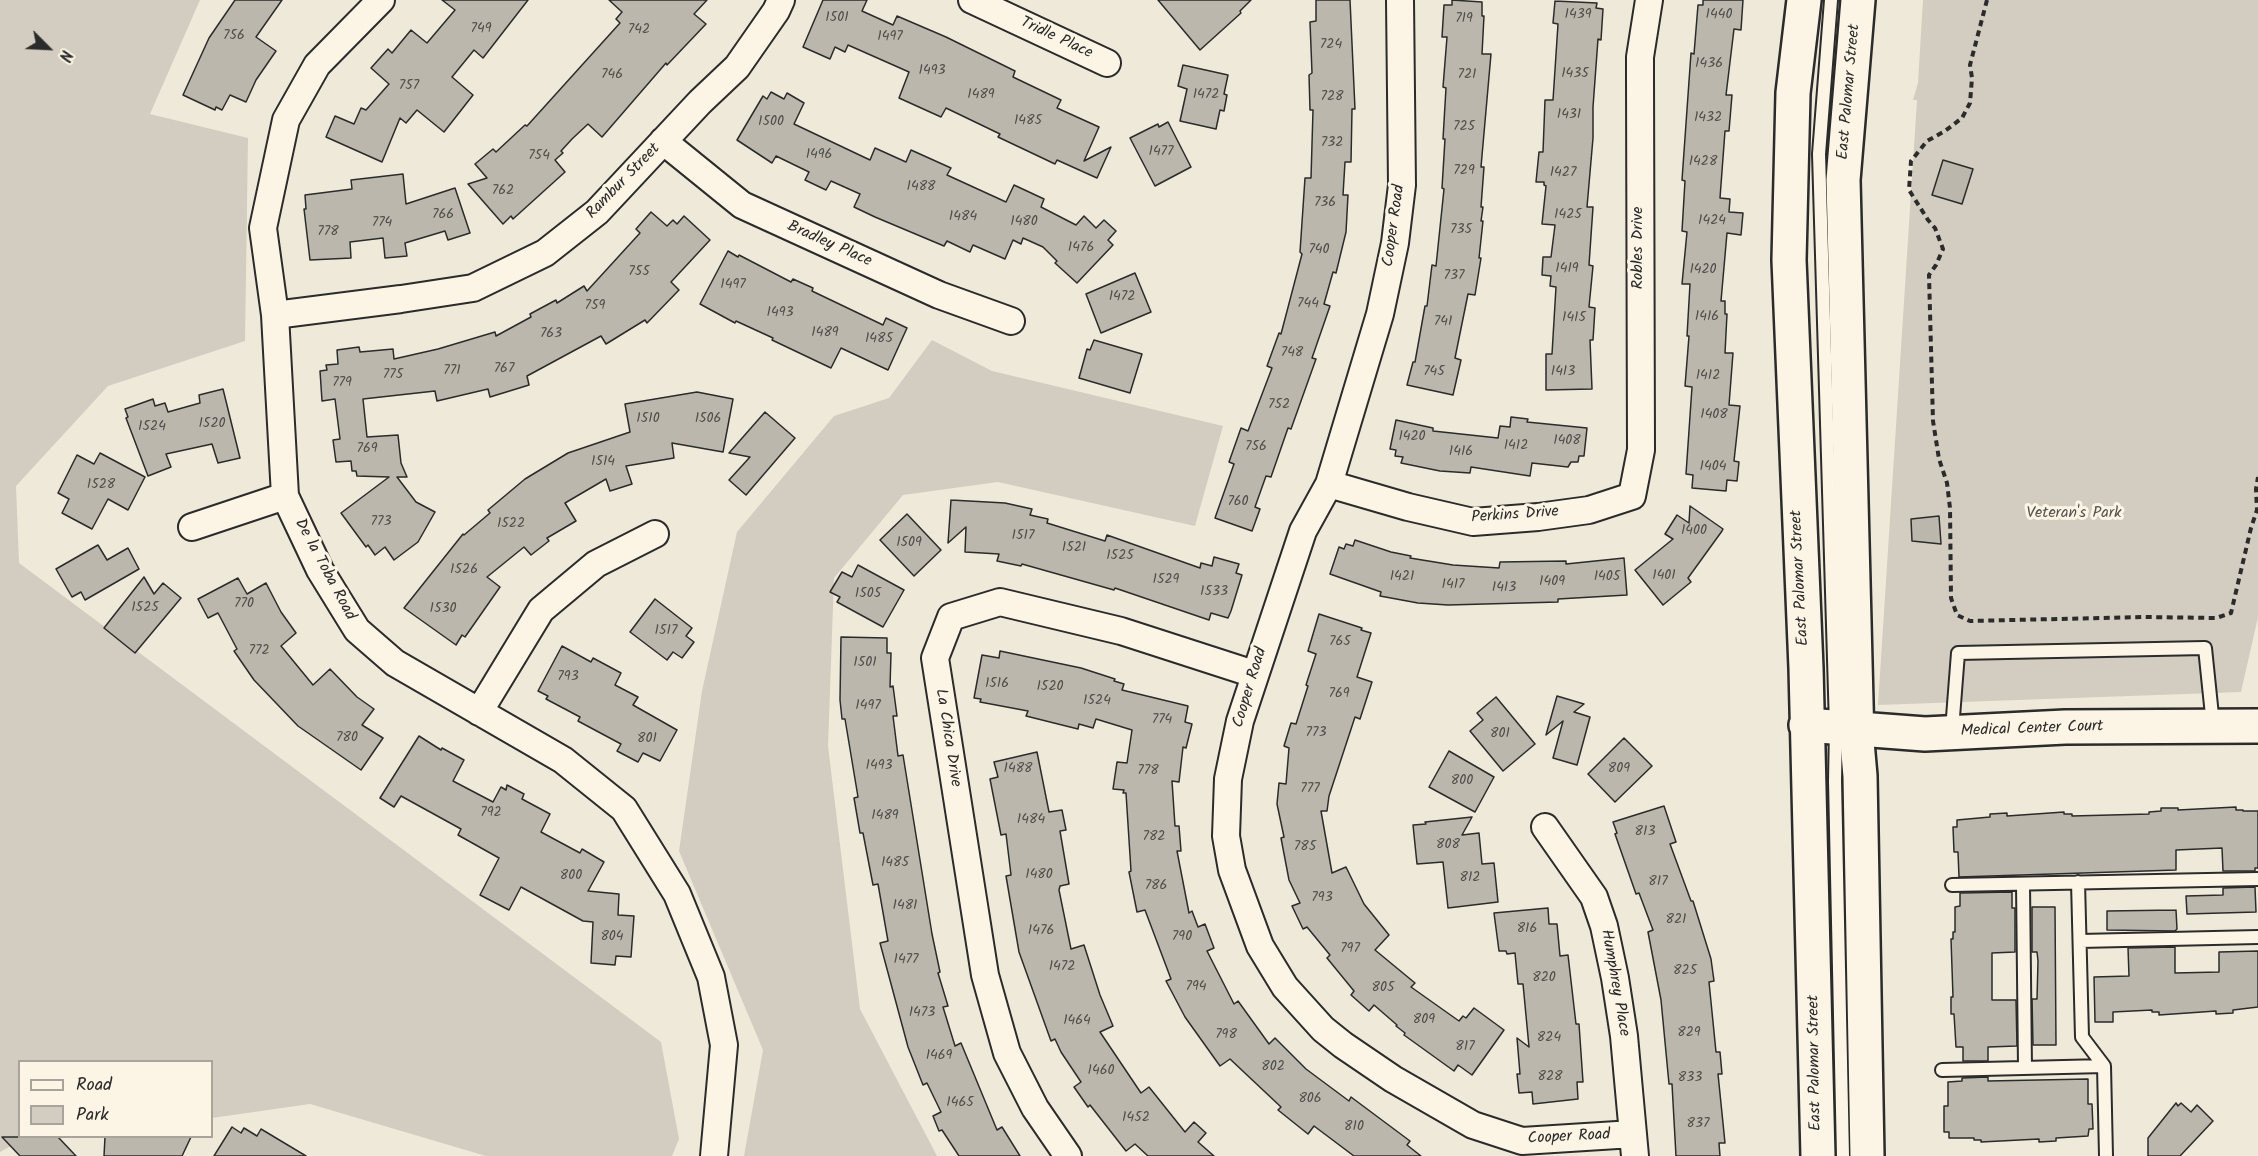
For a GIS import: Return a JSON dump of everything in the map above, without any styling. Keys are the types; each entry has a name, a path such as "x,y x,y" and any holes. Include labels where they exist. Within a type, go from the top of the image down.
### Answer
{"main road":[{"name":"East Palomar Street","path":"1804,0 1793,93 1789,260 1806,668 1833,727 1867,1156"},
{"name":"East Palomar Street","path":"1818,1156 1833,727 1844,180 1858,0"},
{"name":"Medical Center Court","path":"1833,727 1925,734 2065,727 2258,726"}],"street":[{"name":"De la Toba Road","path":"381,0 317,65 286,120 262,228 275,315 285,496 320,570 357,630 395,663 563,760 624,809 677,894 711,977 724,1045 714,1156"},
{"name":"Rambur Street","path":"275,315 473,288 545,253 597,212 663,141 737,67 776,11 781,0"},
{"name":"Tridle Place","path":"972,0 1107,63"},
{"name":"Cooper Road","path":"1400,0 1402,171 1395,243 1380,314 1329,484 1303,531 1240,721 1228,779 1226,836 1232,870 1260,946 1285,987 1323,1029 1343,1045 1393,1079 1473,1125 1521,1141 1634,1145"},
{"name":"Robles Drive","path":"1632,496 1641,450 1640,57 1649,0"},
{"name":"Bradley Place","path":"663,141 742,205 939,294 1011,321"},
{"name":"Perkins Drive","path":"1329,484 1408,507 1473,522 1589,510 1632,496"},
{"path":"192,527 285,496"},
{"path":"479,712 541,610 596,564 655,534"},
{"name":"La Chica Drive","path":"1068,1156 1035,1108 1007,1053 988,986 935,658 951,617 1000,602 1121,631 1254,674"},
{"name":"Humphrey Place","path":"1545,827 1594,897 1604,926 1624,1036 1634,1145"}],"lane":[{"path":"1831,0 1819,154 1844,1156"},
{"path":"1952,732 1958,653 2205,648 2213,727"},
{"path":"1952,885 2258,879"},
{"path":"2078,882 2082,1037 2104,1066 2106,1156"},
{"path":"2023,884 2025,1068"},
{"path":"2080,941 2258,937"},
{"path":"1942,1070 2104,1066"}],"path":[{"path":"1987,0 1970,65 1972,78 1970,103 1962,118 1927,141 1911,161 1909,190 1941,238 1943,249 1929,275 1934,421 1950,508 1951,598 1957,615 1970,621 2145,617 2216,618 2231,613 2257,510 2258,477"}],"green space":[{"path":"0,0 200,0 150,114 248,138 245,341 108,386 16,486 19,563 661,1042 679,1139 672,1156 486,1156 310,1104 213,1118 213,1060 18,1060 18,1138 26,1138 0,1152"},
{"name":"Veteran's Park","path":"1923,0 2258,0 2258,617 2241,692 1878,705 1917,100 1913,100 1918,83"},
{"path":"932,340 992,371 1223,426 1195,526 998,482 903,495 834,578 828,746 860,1009 937,1156 744,1156 763,1050 679,851 702,691 737,532 834,416 889,398"}],"building":[{"path":"235,0 282,0 256,37 276,51 256,80 246,102 230,95 222,110 216,107 215,110 183,95 209,38"},
{"path":"442,0 528,0 483,58 474,50 452,77 473,95 444,132 417,110 406,123 400,118 382,162 326,137 335,116 354,124 361,108 366,110 389,84 371,68 388,49 392,53 411,30 427,43 455,10"},
{"path":"609,0 707,0 694,14 706,24 667,65 666,63 602,137 588,124 572,139 561,151 563,153 555,160 565,172 513,219 511,216 503,224 468,184 487,178 475,164 493,149 496,152 525,125 527,126 620,23 616,19 622,12"},
{"path":"823,0 867,0 862,11 893,25 897,16 946,37 1015,71 1013,77 1061,100 1057,108 1099,127 1084,161 1111,147 1097,178 1057,160 1055,164 998,137 1000,134 946,108 941,117 899,98 909,72 848,45 845,52 835,47 830,59 803,47"},
{"path":"1158,0 1251,0 1240,11 1241,13 1200,50"},
{"path":"1316,0 1350,0 1355,109 1352,109 1351,162 1345,162 1343,195 1348,195 1346,232 1336,273 1333,272 1324,304 1330,306 1312,358 1316,359 1271,477 1266,476 1255,507 1260,509 1252,531 1215,518 1234,464 1229,462 1241,428 1248,431 1272,368 1267,366 1279,333 1281,334 1302,254 1300,252 1305,178 1311,178 1313,110 1310,110 1309,75 1312,73 1310,22 1316,21"},
{"path":"1452,0 1482,2 1482,16 1484,16 1482,54 1491,54 1481,167 1484,167 1481,207 1483,207 1481,221 1483,221 1479,258 1481,258 1475,295 1468,294 1455,358 1461,360 1453,395 1407,385 1413,362 1415,362 1425,306 1427,306 1432,265 1436,266 1444,189 1442,188 1446,88 1443,87 1447,37 1442,37 1444,5 1452,5"},
{"path":"1703,0 1743,0 1741,30 1734,29 1726,95 1732,95 1729,131 1725,131 1720,198 1730,199 1729,212 1743,213 1741,235 1727,233 1721,301 1725,301 1725,314 1727,314 1725,353 1733,353 1729,405 1740,406 1734,461 1739,462 1737,481 1727,480 1726,491 1692,488 1693,475 1686,474 1692,387 1685,386 1690,284 1682,284 1687,232 1682,231 1685,181 1682,180 1691,53 1694,54 1698,5 1703,5"},
{"path":"1555,1 1597,3 1596,8 1603,9 1601,40 1598,39 1587,207 1593,207 1589,265 1593,266 1589,307 1595,308 1593,340 1590,340 1592,389 1546,390 1546,354 1552,354 1556,287 1550,286 1551,276 1542,275 1543,257 1551,257 1555,225 1542,224 1546,186 1544,182 1536,182 1539,152 1543,152 1545,100 1553,100 1558,24 1553,23"},
{"path":"1183,65 1228,75 1224,94 1227,95 1224,111 1220,110 1216,129 1180,121 1187,89 1178,86"},
{"path":"771,92 784,99 787,93 804,103 794,124 870,160 875,148 906,162 911,150 951,168 947,175 1006,202 1014,185 1044,199 1041,207 1076,225 1084,216 1096,228 1104,220 1116,231 1108,240 1113,245 1077,283 1055,263 1057,261 1043,247 1023,238 1021,244 1013,240 1005,259 973,245 970,252 947,241 944,246 875,217 854,207 860,194 831,181 826,190 805,180 809,172 776,156 772,163 737,140 763,96 767,99"},
{"path":"1168,122 1191,167 1155,186 1130,138 1158,124 1159,127"},
{"path":"1943,160 1973,169 1962,204 1932,195"},
{"path":"403,174 406,204 455,188 470,233 448,240 445,231 405,243 407,256 385,258 383,238 350,242 351,258 310,260 304,209 306,209 305,195 352,189 351,180"},
{"path":"651,212 667,226 673,220 677,224 684,216 710,240 671,282 679,290 647,323 645,320 606,344 601,336 527,376 529,385 490,397 488,389 437,401 435,391 363,399 367,437 398,435 401,463 407,477 397,477 416,502 435,512 418,542 394,560 385,547 375,555 368,545 366,547 341,513 389,477 357,476 356,471 352,471 351,461 336,462 333,440 340,439 335,399 322,401 320,371 327,370 326,365 338,364 337,350 359,347 360,352 393,349 394,359 495,332 496,336 531,317 530,314 556,300 557,303 584,286 587,291 640,233 636,229"},
{"path":"728,251 791,282 793,279 813,288 812,291 883,325 886,318 907,328 888,370 841,348 831,368 700,304"},
{"path":"1135,273 1151,312 1101,333 1086,294"},
{"path":"1094,340 1142,354 1130,393 1079,378 1087,349 1090,350"},
{"path":"223,389 240,458 218,463 212,444 166,454 171,467 148,476 126,418 128,417 125,409 153,399 155,406 165,403 168,412 200,403 199,395"},
{"path":"697,392 733,399 723,452 672,443 674,458 626,466 632,484 610,491 606,479 565,503 576,521 547,538 549,541 531,555 524,547 487,577 500,587 465,637 462,635 456,645 404,608 463,534 490,513 488,510 525,479 568,453 630,432 625,404"},
{"path":"765,412 795,438 746,495 729,480 750,457 729,453"},
{"path":"1511,417 1528,419 1527,422 1587,428 1584,456 1579,456 1578,462 1571,462 1568,467 1532,463 1530,476 1471,467 1470,473 1440,471 1401,463 1403,457 1395,456 1396,450 1390,449 1396,420 1433,428 1433,431 1498,438 1500,426 1510,427"},
{"path":"100,453 145,477 128,510 108,499 92,529 62,513 69,499 58,493 77,455 94,464"},
{"path":"951,500 1005,503 1032,509 1030,515 1048,519 1047,523 1105,541 1107,535 1200,568 1201,563 1212,566 1214,557 1239,564 1236,573 1242,575 1231,611 1228,618 1211,613 1209,620 1115,588 1114,590 1022,564 1021,566 997,561 999,554 965,552 966,527 948,543"},
{"path":"1690,506 1723,529 1688,578 1691,582 1663,605 1635,570 1673,539 1665,534 1677,515 1689,523"},
{"path":"907,514 941,550 914,576 880,540"},
{"path":"1939,516 1941,544 1912,541 1911,519"},
{"path":"1355,540 1411,556 1410,558 1453,565 1499,568 1500,562 1566,561 1566,564 1624,558 1627,595 1558,599 1558,602 1448,605 1418,603 1380,596 1381,592 1330,574 1339,547 1344,549 1346,544 1353,546"},
{"path":"98,545 107,560 128,548 139,569 85,600 81,592 72,597 56,569"},
{"path":"858,565 904,590 883,627 837,602 840,597 830,592 842,572 852,577"},
{"path":"144,577 154,594 163,583 181,598 135,653 104,628"},
{"path":"238,578 247,594 266,583 281,612 296,633 281,646 313,685 330,669 357,697 374,709 362,725 383,738 361,770 298,726 254,680 234,651 237,649 218,613 208,618 198,599"},
{"path":"655,599 692,628 686,636 694,642 682,658 673,652 667,660 630,632"},
{"path":"1319,614 1371,633 1357,677 1372,682 1360,719 1355,717 1329,796 1327,811 1321,811 1332,873 1346,867 1364,904 1389,935 1375,950 1415,983 1411,987 1459,1021 1463,1016 1466,1018 1474,1008 1504,1030 1472,1075 1458,1065 1454,1071 1404,1035 1405,1033 1397,1025 1374,1005 1369,1011 1351,995 1354,991 1327,958 1330,955 1307,927 1303,929 1292,906 1300,903 1289,880 1277,804 1279,783 1286,784 1289,748 1284,746 1291,723 1296,724 1316,654 1308,651"},
{"path":"841,637 887,638 887,653 891,653 890,687 893,686 897,716 893,716 898,756 903,755 940,972 938,973 948,1006 943,1007 955,1046 961,1043 997,1130 1002,1127 1020,1156 959,1156 942,1130 939,1131 933,1116 941,1112 927,1083 923,1085 908,1047 880,943 888,941 878,884 873,885 854,798 858,797 840,700"},
{"path":"562,646 591,662 593,658 621,673 615,685 638,697 633,705 677,730 660,761 643,753 638,762 617,751 621,744 578,721 580,717 546,699 548,696 538,691"},
{"path":"1000,651 1081,668 1115,679 1114,681 1124,684 1122,690 1188,706 1185,722 1192,724 1186,748 1183,747 1179,782 1172,781 1175,826 1179,826 1181,851 1177,851 1189,913 1192,911 1198,927 1205,924 1214,948 1207,951 1234,1004 1238,1001 1269,1044 1275,1038 1306,1069 1349,1101 1351,1097 1410,1141 1407,1145 1421,1156 1354,1156 1314,1126 1308,1134 1278,1110 1281,1107 1230,1059 1220,1066 1185,1017 1166,981 1171,979 1145,910 1137,912 1129,872 1131,871 1126,793 1123,793 1124,790 1113,789 1117,762 1127,763 1132,730 1096,719 1093,728 1079,724 1078,729 1026,716 1028,711 980,702 981,699 974,698 982,655 999,658"},
{"path":"1557,696 1584,704 1574,712 1590,717 1577,765 1553,758 1563,721 1546,735"},
{"path":"1496,697 1535,744 1503,771 1470,731 1483,720 1477,713"},
{"path":"419,736 441,750 442,748 464,760 453,781 493,802 501,787 506,790 507,785 524,794 522,799 550,814 541,832 580,853 582,849 604,862 588,891 619,894 618,915 634,916 631,957 616,956 615,965 591,963 593,922 583,921 521,887 509,910 480,895 499,858 458,835 461,829 401,796 394,807 380,798"},
{"path":"1624,738 1652,766 1615,802 1588,774"},
{"path":"1449,751 1494,777 1475,812 1429,787"},
{"path":"1037,752 1049,812 1062,810 1066,830 1060,831 1069,884 1060,886 1059,890 1071,949 1084,945 1113,1026 1100,1032 1141,1093 1149,1087 1185,1132 1194,1122 1206,1133 1198,1142 1214,1156 1148,1156 1135,1144 1126,1151 1074,1087 1081,1082 1055,1039 1051,1041 1019,952 1006,876 1011,875 1006,834 1001,835 990,779 998,777 994,762"},
{"path":"1664,806 1676,842 1670,844 1691,901 1693,901 1711,959 1714,981 1709,982 1716,1052 1720,1052 1722,1074 1718,1074 1725,1143 1719,1143 1720,1156 1676,1156 1672,1084 1669,1084 1661,1000 1648,932 1653,930 1639,893 1636,894 1613,822"},
{"path":"2236,807 2236,810 2258,811 2258,868 2255,868 2255,871 2223,871 2222,848 2176,850 2176,870 1959,877 1958,852 1954,852 1953,827 1957,827 1957,820 2007,813 2007,816 2064,812 2072,816 2149,814 2149,812 2161,811 2161,808 2178,808 2178,810"},
{"path":"1472,817 1462,835 1479,833 1482,864 1494,863 1498,902 1448,908 1443,862 1417,864 1413,825"},
{"path":"2255,887 2256,912 2187,914 2186,896 2223,895 2223,888"},
{"path":"2012,892 2012,908 2015,908 2015,952 1992,953 1992,1000 2016,1000 2017,1046 1988,1047 1988,1061 1963,1061 1963,1047 1956,1047 1954,1014 1951,1014 1951,997 1953,997 1951,939 1955,932 1955,907 1960,906 1960,893"},
{"path":"2032,907 2055,907 2056,1045 2033,1045 2032,999 2037,999 2038,961 2037,952 2032,952"},
{"path":"1548,908 1549,924 1557,924 1560,956 1568,955 1576,1024 1579,1024 1583,1082 1577,1082 1578,1099 1533,1104 1532,1092 1519,1093 1517,1074 1520,1074 1517,1038 1529,1047 1523,984 1518,984 1515,953 1507,954 1506,951 1499,951 1494,913"},
{"path":"2176,910 2177,929 2175,931 2107,930 2107,911"},
{"path":"2175,947 2175,973 2219,972 2219,952 2258,951 2258,1007 2233,1010 2233,1013 2216,1014 2216,1011 2159,1015 2159,1012 2152,1012 2152,1010 2113,1012 2113,1022 2095,1022 2094,977 2129,976 2128,948"},
{"path":"1988,1077 1988,1081 2088,1079 2088,1104 2092,1104 2093,1129 2089,1129 2088,1136 2056,1138 2056,1141 2039,1142 2039,1139 1981,1142 1974,1138 1949,1138 1949,1132 1944,1132 1944,1106 1948,1106 1948,1082 1962,1081 1962,1078"},
{"path":"2176,1103 2178,1106 2181,1103 2191,1112 2197,1105 2213,1121 2180,1156 2148,1156 2148,1138"},
{"path":"232,1127 241,1133 244,1128 257,1136 261,1129 306,1156 214,1156"},
{"path":"2,1137 59,1138 76,1156 20,1156"},
{"path":"105,1138 191,1138 182,1156 104,1156"}]}
